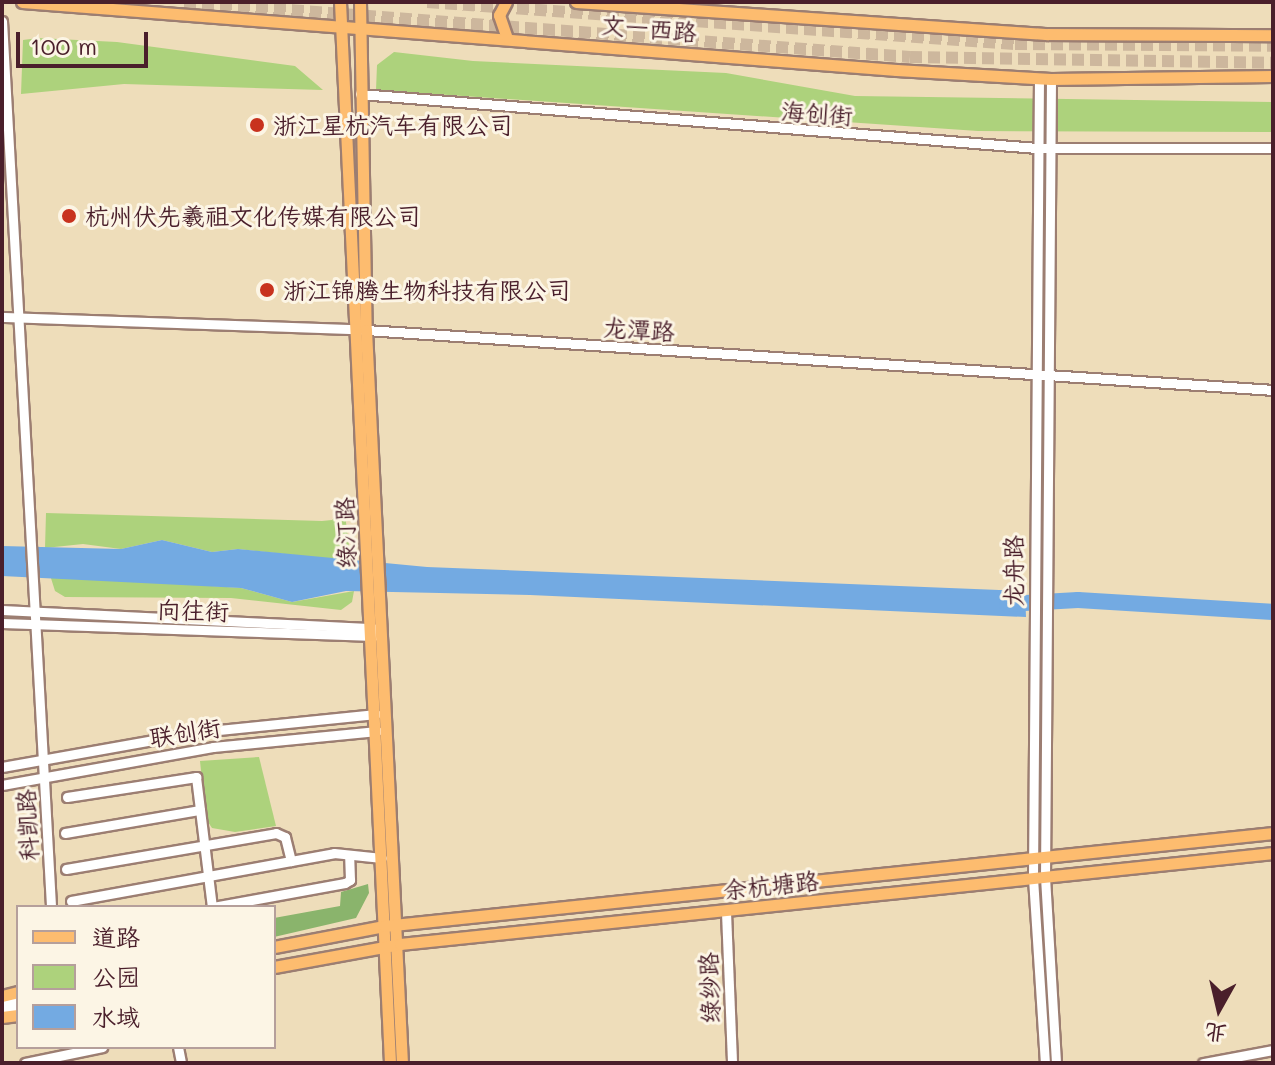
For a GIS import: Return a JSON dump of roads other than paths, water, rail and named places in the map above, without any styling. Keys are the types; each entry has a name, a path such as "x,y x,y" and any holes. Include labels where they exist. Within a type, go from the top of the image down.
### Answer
{"main road":[{"name":"文一西路","path":"22,2 1045,78 1273,76"},
{"name":"绿汀路","path":"340,2 375,597 399,924 402,1063"},
{"name":"绿汀路","path":"360,2 361,330"},
{"path":"506,2 499,15 507,38"},
{"path":"576,2 1048,34 1273,35"},
{"name":"绿汀路","path":"378,632 376,714 390,1063"},
{"name":"余杭塘路","path":"276,947 399,924 1273,833"},
{"name":"余杭塘路","path":"276,967 400,944 1273,853"}],"street":[{"name":"科凯路","path":"2,21 51,905"},
{"name":"龙舟路","path":"1045,78 1037,148 1033,581 1045,1063"},
{"name":"龙舟路","path":"1039,859 1045,629 1049,148 1045,78"},
{"name":"海创街","path":"360,94 1037,148 1273,148"},
{"name":"龙潭路","path":"2,317 361,330 1045,378 1273,390"},
{"name":"向往街","path":"2,610 378,632"},
{"name":"向往街","path":"2,623 378,632"},
{"name":"联创街","path":"2,767 199,732 376,714"},
{"name":"联创街","path":"2,785 213,747 377,731"},
{"path":"67,797 189,774 196,777 205,876 212,905"},
{"path":"65,833 200,810"},
{"path":"66,869 276,833 285,837 291,861"},
{"path":"71,901 334,853 349,857 382,858"},
{"path":"223,905 345,883 350,880 349,857"},
{"name":"龙舟路","path":"1039,878 1056,1063"},
{"name":"绿纱路","path":"726,912 732,1063"},
{"path":"25,1063 92,1049"},
{"path":"1203,1063 1273,1050"}],"water":[{"path":"162,540 212,552 238,549 427,567 1025,591 1026,617 530,595 346,591 292,602 241,588 2,576 2,546 121,549"}],"waterway":[{"path":"1007,604 1078,600 1273,612"}],"tunnel":[{"path":"184,2 910,57 1273,63"},
{"path":"427,2 1015,44 1273,46"}],"place":[{"name":"浙江星杭汽车有限公司","path":"257,125"},
{"name":"杭州伏先羲祖文化传媒有限公司","path":"69,216"},
{"name":"浙江锦腾生物科技有限公司","path":"267,290"}]}
